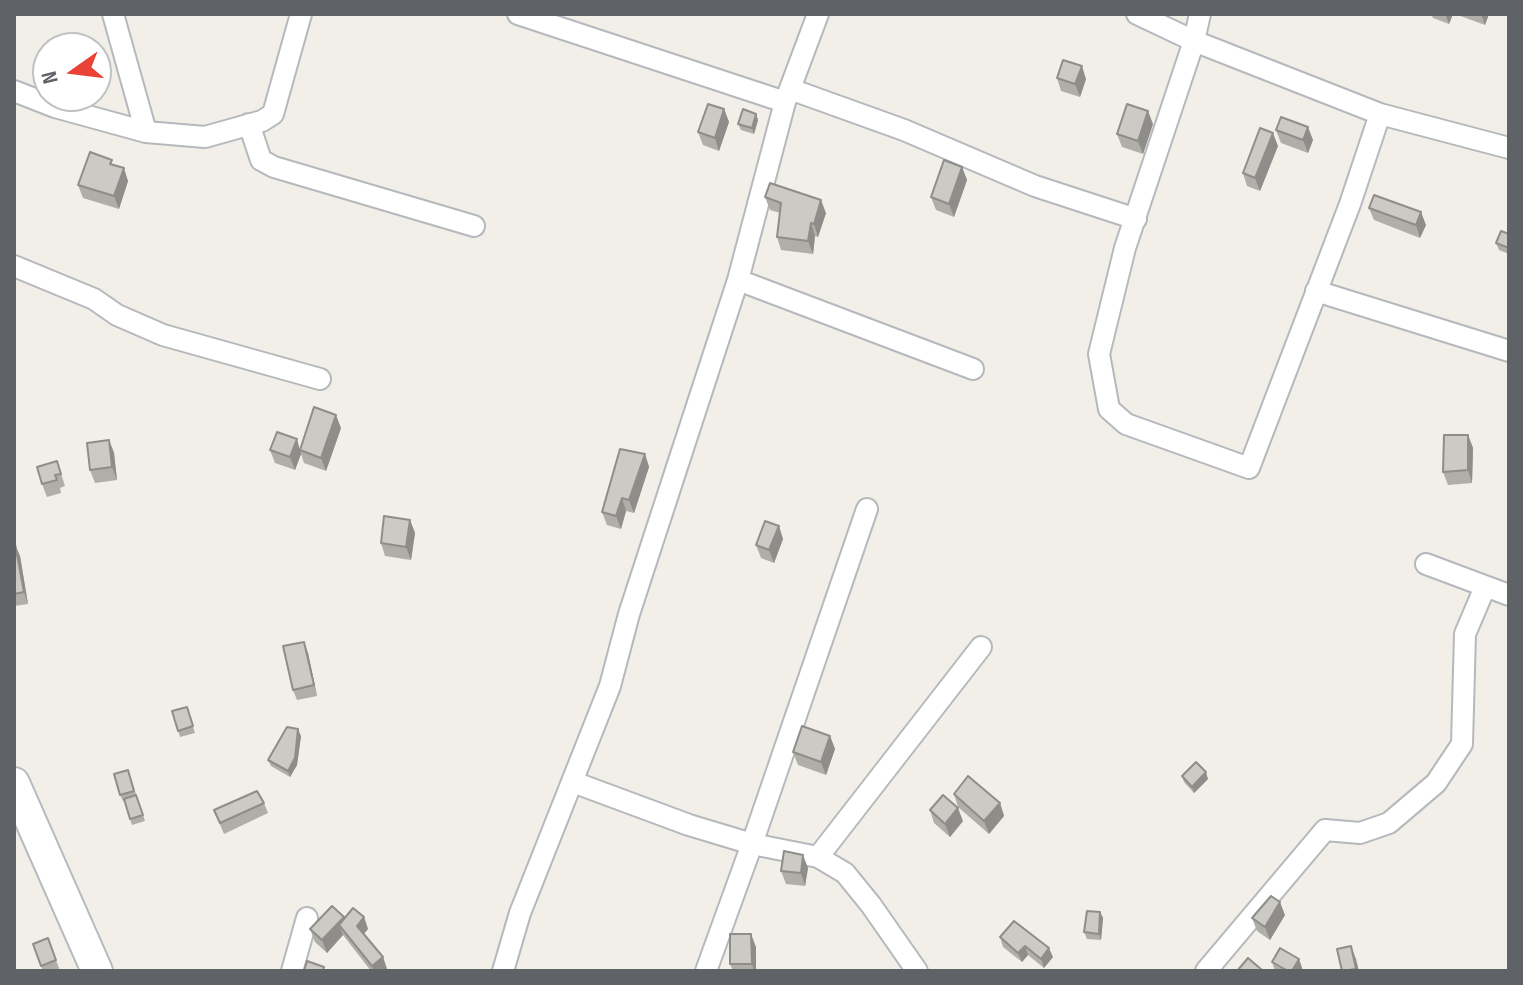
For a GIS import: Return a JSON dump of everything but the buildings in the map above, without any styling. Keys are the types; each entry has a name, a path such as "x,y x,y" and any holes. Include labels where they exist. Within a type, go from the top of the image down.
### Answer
{"street":[{"path":"113,14 146,132"},
{"path":"14,91 55,107 146,132 205,137 262,121 273,114 301,14"},
{"path":"518,14 904,130 1035,186 1136,219"},
{"path":"503,971 520,913 610,686 629,614 738,280 788,96 818,14"},
{"path":"1137,14 1188,38 1380,114 1509,148"},
{"path":"1177,14 1188,38"},
{"path":"1200,14 1188,38 1125,248 1099,354 1109,409 1126,424 1249,468 1380,114"},
{"path":"249,124 261,160 274,167 474,226"},
{"path":"14,266 94,299 117,315 163,335 320,379"},
{"path":"738,280 973,369"},
{"path":"1316,291 1509,351"},
{"path":"706,971 867,509"},
{"path":"1426,564 1509,595"},
{"path":"1206,971 1325,830 1360,833 1389,823 1436,783 1462,744 1465,634 1485,587"},
{"path":"818,857 981,647"},
{"path":"573,782 689,825 752,844 818,857 845,873 917,971"},
{"path":"14,783 97,971"},
{"path":"292,971 307,918"}]}
